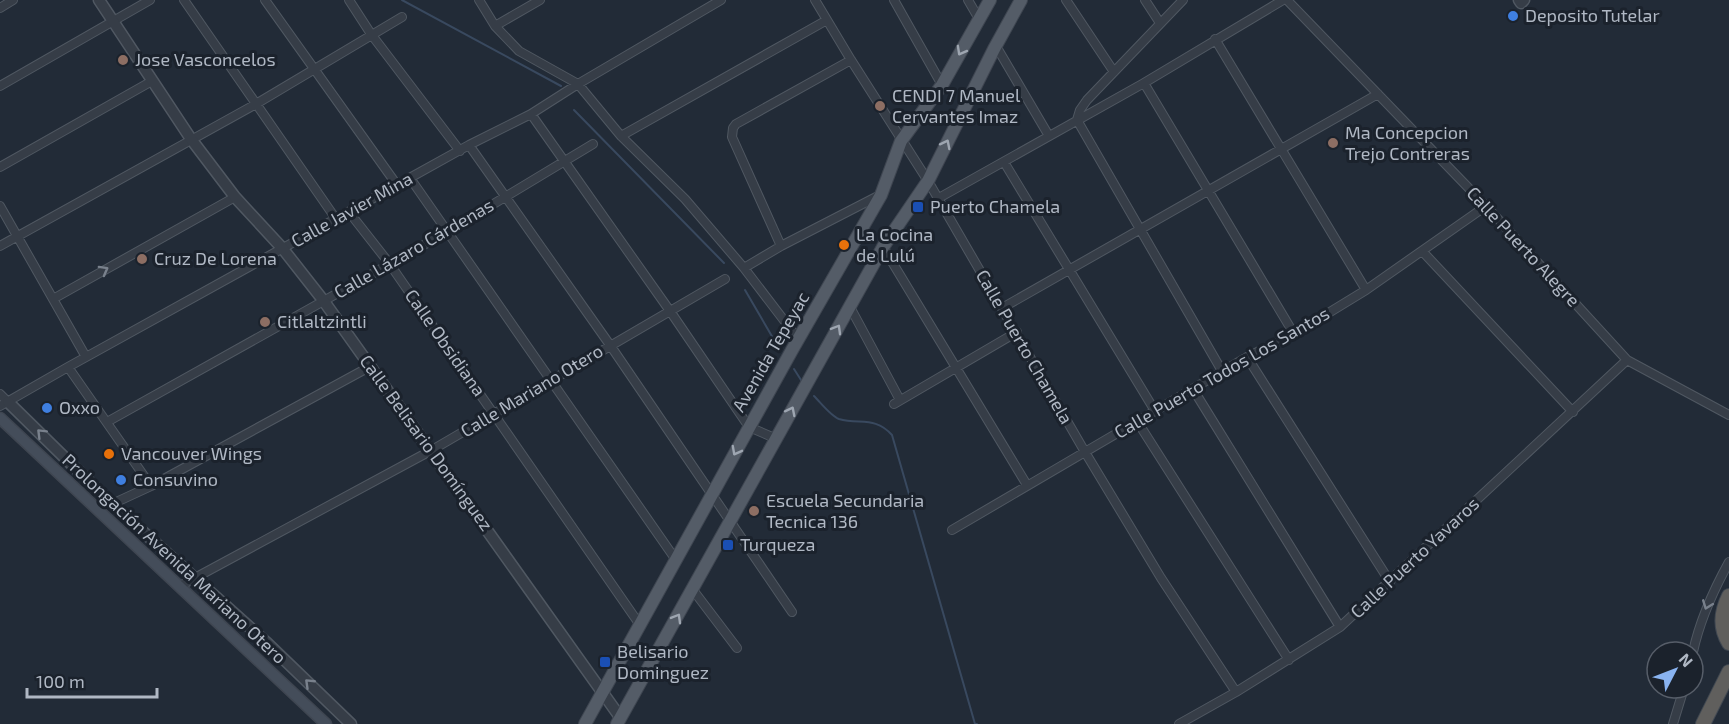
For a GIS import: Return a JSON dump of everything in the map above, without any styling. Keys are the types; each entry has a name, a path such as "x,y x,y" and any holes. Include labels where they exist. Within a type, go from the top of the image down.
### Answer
{"highway":[{"path":"1729,596 1724,607 1722,621 1724,634 1729,643"},
{"path":"1703,724 1729,672"}],"main road":[{"name":"Avenida Tepeyac","path":"585,724 749,427 881,195 901,141 942,85 990,0"},
{"path":"621,722 809,377 883,247 928,181 1021,0"},
{"name":"Prolongación Avenida Mariano Otero","path":"0,418 326,724"}],"street":[{"path":"0,8 13,0"},
{"name":"Calle Belisario Domínguez","path":"99,0 191,139 235,197 283,249 323,300 603,692 621,722"},
{"path":"0,86 150,0"},
{"path":"184,0 336,219"},
{"path":"265,0 397,185"},
{"path":"348,0 371,34 460,150"},
{"path":"479,0 495,26 519,51 578,84 621,136 685,199 744,268 799,340"},
{"path":"495,26 540,0"},
{"name":"Calle Javier Mina","path":"3,401 469,145 531,114 721,0"},
{"name":"Calle Puerto Chamela","path":"815,0 928,181 1161,578 1236,692"},
{"path":"894,0 942,85"},
{"path":"968,0 979,20"},
{"path":"1066,0 1114,72"},
{"path":"1144,0 1160,23"},
{"path":"1183,0 1087,100 1077,120 1222,371"},
{"path":"937,199 1144,83 1215,39 1285,0"},
{"name":"Calle Puerto Alegre","path":"1285,0 1486,206 1627,360 1729,415"},
{"path":"0,246 256,104 402,17"},
{"path":"621,136 827,20"},
{"path":"1215,39 1366,290"},
{"path":"996,46 1049,136"},
{"path":"781,246 732,137 733,128 736,124 851,60"},
{"path":"0,166 152,81"},
{"path":"1144,83 1294,334"},
{"path":"1002,308 1378,94"},
{"path":"531,114 566,161 749,427 777,439"},
{"name":"Calle Lázaro Cárdenas","path":"107,422 447,232 593,144"},
{"path":"469,145 610,345 792,612"},
{"path":"1004,162 1155,411"},
{"path":"410,178 676,560"},
{"path":"744,268 781,246 881,195"},
{"path":"53,299 235,197"},
{"path":"0,206 86,357"},
{"name":"Calle Puerto Todos Los Santos","path":"952,530 1222,371 1294,334 1423,252 1486,206"},
{"name":"Calle Obsidiana","path":"349,212 389,263 640,625"},
{"path":"883,247 1026,485"},
{"path":"1423,252 1573,412"},
{"name":"Calle Mariano Otero","path":"180,586 432,450 725,279"},
{"path":"850,307 897,402 1017,332"},
{"path":"1247,357 1390,582"},
{"name":"Calle Puerto Yavaros","path":"1179,724 1236,692 1340,627 1627,360"},
{"path":"112,504 151,486 371,366"},
{"path":"68,367 151,486"},
{"path":"1193,389 1340,627"},
{"name":"Prolongación Avenida Mariano Otero","path":"3,401 112,504 266,642 351,724"},
{"path":"1137,421 1289,660"},
{"path":"1696,640 1710,596 1729,562"},
{"path":"693,590 737,648"},
{"path":"1673,724 1680,700"}],"waterway":[{"path":"402,0 561,86"},
{"path":"574,110 724,263"},
{"path":"745,290 780,350"},
{"path":"794,369 801,380"},
{"path":"814,396 839,419 880,425 892,435 975,724 977,724"}],"place":[{"name":"Deposito Tutelar","path":"1513,16"},
{"name":"Jose Vasconcelos","path":"123,60"},
{"name":"CENDI 7 Manuel Cervantes Imaz","path":"880,106"},
{"name":"Ma Concepcion Trejo Contreras","path":"1333,143"},
{"name":"Puerto Chamela","path":"918,207"},
{"name":"La Cocina de Lulú","path":"844,245"},
{"name":"Cruz De Lorena","path":"142,259"},
{"name":"Citlaltzintli","path":"265,322"},
{"name":"Oxxo","path":"47,408"},
{"name":"Vancouver Wings","path":"109,454"},
{"name":"Consuvino","path":"121,480"},
{"name":"Escuela Secundaria Tecnica 136","path":"754,511"},
{"name":"Turqueza","path":"728,545"},
{"name":"Belisario Dominguez","path":"605,662"}]}
